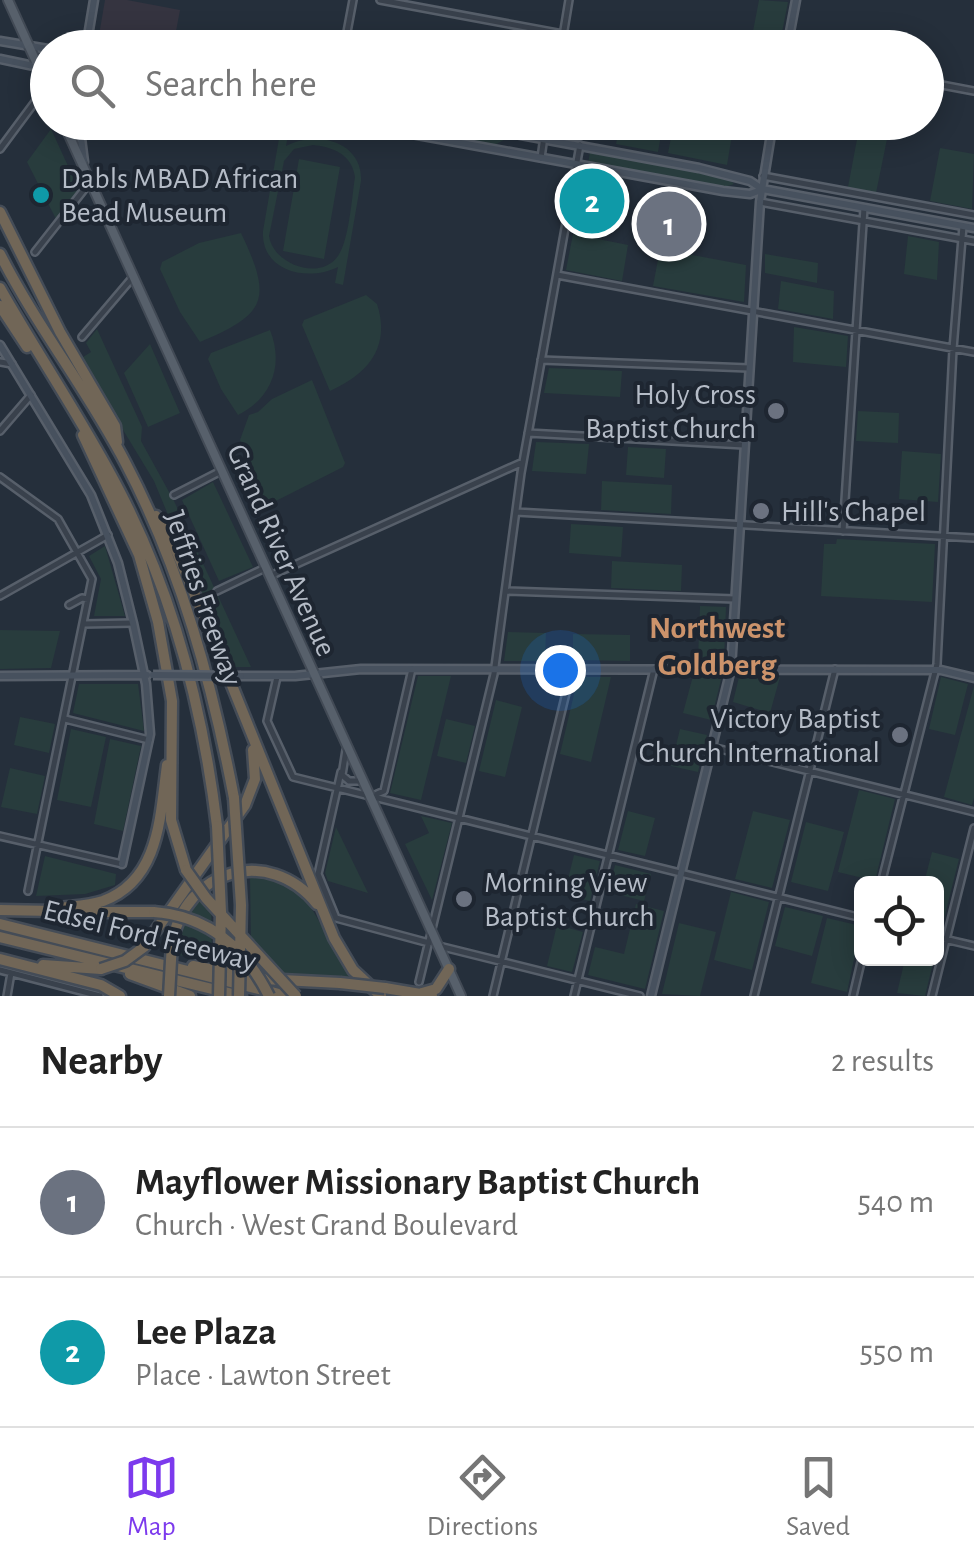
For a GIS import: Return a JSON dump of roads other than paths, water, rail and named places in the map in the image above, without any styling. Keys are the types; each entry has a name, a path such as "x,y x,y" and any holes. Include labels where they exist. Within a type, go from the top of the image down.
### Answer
{"highway":[{"path":"0,212 53,319 115,426 117,448"},
{"name":"Jeffries Freeway","path":"0,254 117,448 169,557 190,618 234,798 241,905 240,996"},
{"name":"Jeffries Freeway","path":"0,288 121,493 170,611 200,720 217,826 222,948 219,996"},
{"path":"0,306 32,356 48,370"},
{"path":"76,414 86,444 123,515 150,588 170,680 171,820 186,870 206,898 296,996"},
{"path":"145,503 168,531 325,917 348,963 383,992"},
{"path":"2,963 101,969 125,961 144,947 249,797 255,770 249,729"},
{"path":"48,910 107,899 126,888 144,868 156,839 172,739"},
{"path":"169,996 172,943 179,918 208,883 253,870 283,877 310,895 325,917"},
{"path":"0,910 154,912 190,918 230,942 250,962 269,996"},
{"name":"Edsel Ford Freeway","path":"0,924 288,996"},
{"name":"Edsel Ford Freeway","path":"0,937 240,996"},
{"path":"158,962 263,979 340,983 383,992 436,989 449,969"},
{"path":"2,963 101,986 120,996"},
{"path":"116,965 136,977 190,996"}],"main road":[{"path":"8,0 30,48"},
{"name":"Grand River Avenue","path":"71,140 432,932 433,944 461,996"}],"street":[{"path":"89,30 94,0"},
{"path":"347,30 353,0"},
{"path":"380,0 541,30"},
{"path":"564,30 569,0"},
{"path":"790,30 796,0"},
{"path":"0,41 28,45"},
{"path":"0,59 30,65"},
{"path":"944,85 974,91"},
{"path":"0,149 30,109"},
{"path":"35,252 88,178 82,140"},
{"path":"444,140 750,194 762,189"},
{"path":"541,158 544,140 580,145 700,168 750,181 762,189 974,228"},
{"path":"651,996 731,668 760,202 770,140"},
{"path":"432,932 495,668 523,462 580,145"},
{"path":"763,176 974,215"},
{"path":"760,202 974,241"},
{"path":"844,531 864,208"},
{"path":"884,876 937,664 953,349 964,226"},
{"path":"557,275 974,352"},
{"path":"82,337 133,277"},
{"path":"0,345 84,483 108,535 133,624 151,720 122,864 0,836"},
{"path":"542,360 749,368"},
{"path":"0,362 12,364"},
{"path":"0,431 31,395"},
{"path":"528,433 744,445"},
{"path":"217,591 523,462"},
{"path":"174,496 221,471"},
{"path":"0,477 56,516 92,579 28,891"},
{"path":"516,512 974,538"},
{"path":"0,596 108,535"},
{"path":"506,591 735,599"},
{"path":"69,605 88,599"},
{"path":"83,624 133,624"},
{"path":"0,676 278,677 412,668 731,668 934,670 974,678"},
{"path":"369,795 384,791 412,668"},
{"path":"494,996 572,668"},
{"path":"574,996 654,668"},
{"path":"754,996 835,670"},
{"path":"278,677 267,721 293,776 854,916"},
{"path":"64,719 149,740"},
{"path":"712,746 974,812"},
{"path":"347,747 319,876 336,918 640,996"},
{"path":"341,772 348,780 362,781"},
{"path":"932,996 974,828"},
{"path":"946,939 974,946"},
{"path":"424,990 433,944"},
{"path":"2,963 11,973 100,996"},
{"path":"853,996 860,966"},
{"path":"7,996 11,973"}],"place":[{"name":"Dabls MBAD African Bead Museum","path":"41,195"},
{"name":"Lee Plaza","path":"592,201"},
{"name":"Mayflower Missionary Baptist Church","path":"669,224"},
{"name":"Holy Cross Baptist Church","path":"776,411"},
{"name":"Hill's Chapel","path":"761,511"},
{"name":"Victory Baptist Church International","path":"900,735"},
{"name":"Morning View Baptist Church","path":"464,899"}],"district":[{"name":"Northwest Goldberg","path":"717,646"}]}
